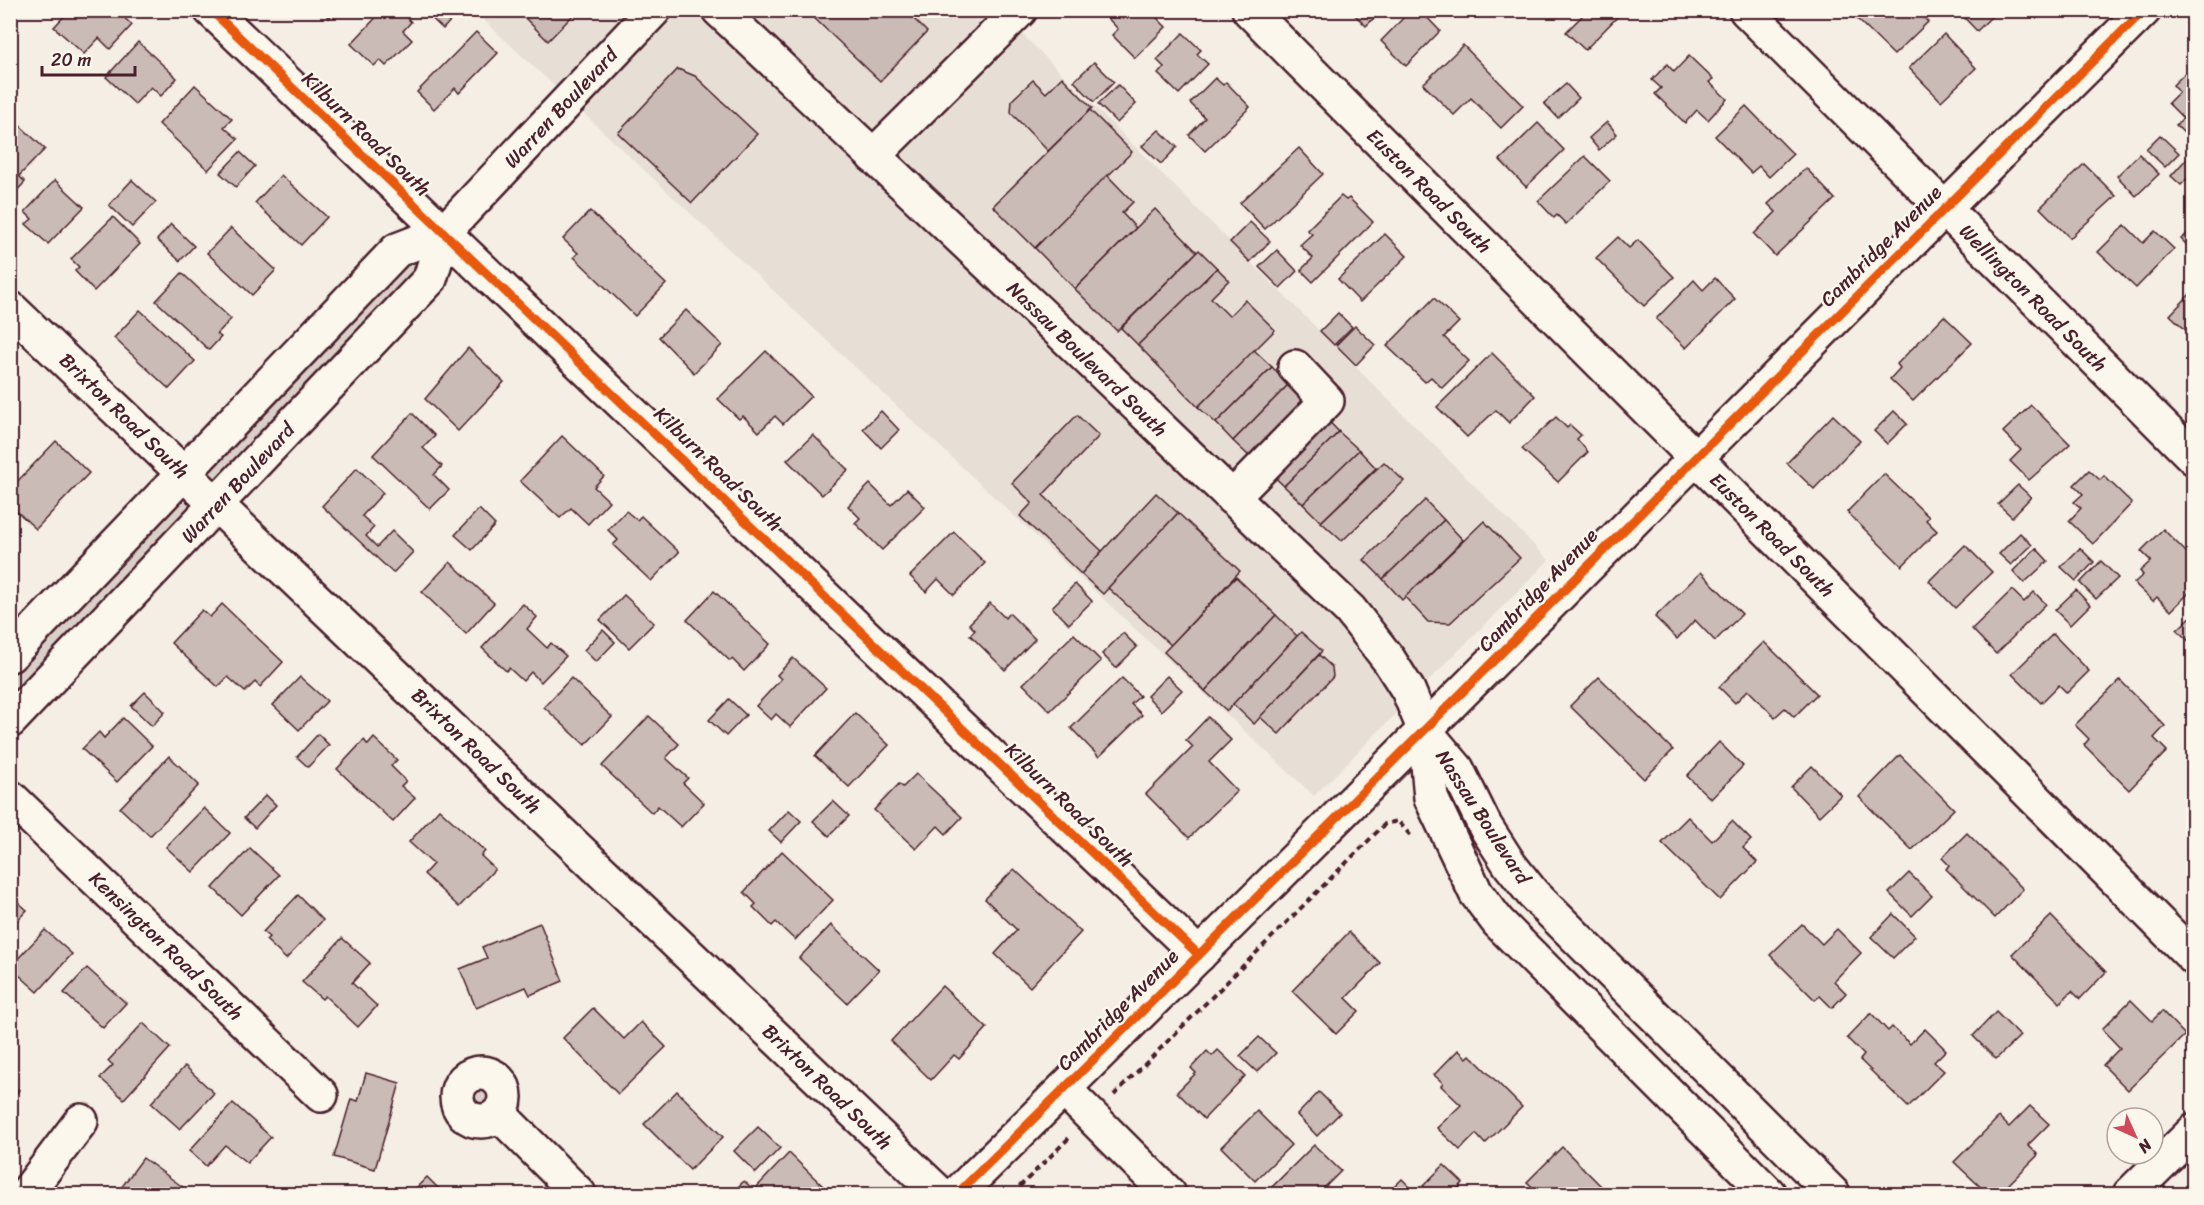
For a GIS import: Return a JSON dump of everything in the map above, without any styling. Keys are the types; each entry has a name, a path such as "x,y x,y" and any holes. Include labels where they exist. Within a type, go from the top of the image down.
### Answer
{"street":[{"name":"Kilburn Road South","path":"211,10 1199,955"},
{"name":"Warren Boulevard","path":"10,655 397,250 444,232 654,10"},
{"name":"Nassau Boulevard South","path":"719,10 1350,610 1374,639 1408,690 1425,731"},
{"path":"873,156 1020,10"},
{"name":"Euston Road South","path":"1248,10 2193,958"},
{"name":"Wellington Road South","path":"1746,10 2193,458"},
{"name":"Cambridge Avenue","path":"957,1194 1425,731 1694,457 2144,10"},
{"name":"Warren Boulevard","path":"10,721 218,505 430,279 444,232"},
{"name":"Brixton Road South","path":"10,308 940,1194"},
{"path":"1232,498 1327,401 1295,367"},
{"name":"Nassau Boulevard","path":"1425,731 1431,798 1476,893 1498,922 1769,1194"},
{"name":"Nassau Boulevard","path":"1425,731 1457,769 1485,826 1510,866 1533,894 1833,1194"},
{"name":"Kensington Road South","path":"10,797 321,1095"},
{"path":"1064,1089 1169,1194"},
{"path":"499,1114 579,1194"},
{"path":"26,1194 81,1121"},
{"path":"2130,1194 2193,1131"}],"path":[{"path":"1113,1095 1385,824 1398,821 1412,837"},
{"path":"1012,1194 1073,1133"}],"shaded area":[{"path":"474,11 999,11 1549,560 1314,796"},
{"path":"444,232 430,279 11,721 11,655 397,250"},
{"path":"482,1079 495,1084 500,1097 495,1110 482,1115 469,1110 464,1097 469,1084"}],"building":[{"path":"70,10 116,10 132,25 110,49 99,38 84,54 54,27"},
{"path":"322,10 336,10 329,18"},
{"path":"383,10 400,10 411,22 403,31 412,40 386,66 380,60 374,66 351,44"},
{"path":"423,10 460,10 443,29"},
{"path":"517,10 578,10 548,41"},
{"path":"815,10 905,10 927,32 880,81 811,15"},
{"path":"1100,10 1149,10 1166,27 1135,58 1112,35 1118,29"},
{"path":"1350,10 1382,10 1366,26"},
{"path":"1411,10 1420,10 1440,31 1406,66 1381,41"},
{"path":"1577,10 1624,10 1585,50 1566,32 1582,16"},
{"path":"1860,10 1916,10 1928,22 1894,55 1854,16"},
{"path":"1961,10 1997,11 1977,31 1959,12"},
{"path":"476,32 498,53 459,93 455,88 434,109 417,92"},
{"path":"1183,33 1201,50 1197,54 1208,64 1179,94 1158,74 1164,67 1157,60"},
{"path":"1944,34 1976,68 1941,101 1909,68"},
{"path":"138,42 177,78 161,96 151,87 135,104 106,77"},
{"path":"1463,45 1523,106 1501,128 1471,98 1454,115 1423,84"},
{"path":"1689,56 1713,79 1709,82 1727,99 1708,120 1697,110 1685,123 1655,94 1661,88 1652,80 1667,64 1674,72"},
{"path":"1094,62 1114,82 1094,102 1074,81"},
{"path":"2190,68 2194,71 2194,133 2189,138 2176,125 2183,118 2168,103 2179,92 2173,85"},
{"path":"678,69 695,76 757,134 692,203 618,133"},
{"path":"1062,77 1092,108 1048,151 1011,113 1012,100 1033,80 1046,93"},
{"path":"1215,78 1223,85 1226,82 1250,107 1205,151 1189,135 1205,118 1190,103"},
{"path":"1566,84 1579,98 1558,118 1544,103"},
{"path":"195,85 232,119 224,127 238,139 208,170 159,124"},
{"path":"1118,85 1136,104 1117,123 1098,104"},
{"path":"1746,106 1793,154 1769,177 1759,166 1751,173 1715,136"},
{"path":"1090,110 1132,152 1035,248 993,206"},
{"path":"12,118 45,149 19,176 25,182 10,198"},
{"path":"1607,122 1617,134 1599,150 1589,138"},
{"path":"1538,123 1564,150 1526,187 1500,160"},
{"path":"1159,130 1177,147 1161,164 1142,146"},
{"path":"2160,135 2179,153 2165,167 2146,149"},
{"path":"1299,148 1323,174 1265,229 1240,203"},
{"path":"240,152 255,166 236,187 220,173"},
{"path":"2139,154 2159,174 2136,196 2117,176"},
{"path":"1585,156 1610,181 1566,224 1557,215 1554,218 1538,201"},
{"path":"2188,157 2194,163 2194,172 2181,185 2171,176"},
{"path":"2084,164 2116,196 2070,238 2040,208"},
{"path":"1806,168 1835,199 1775,256 1754,234 1776,212 1768,204"},
{"path":"281,175 327,217 301,245 255,203"},
{"path":"1107,175 1133,202 1122,213 1136,228 1075,289 1035,248"},
{"path":"55,180 84,207 48,244 26,224 32,219 25,212"},
{"path":"132,180 156,202 132,227 109,205"},
{"path":"1341,196 1346,200 1349,198 1373,222 1313,282 1301,270 1313,258 1300,245 1312,234 1307,230"},
{"path":"1155,209 1197,252 1117,331 1075,289"},
{"path":"590,211 666,284 635,316 574,257 578,253 563,239"},
{"path":"113,217 140,244 94,291 75,271 79,267 71,259"},
{"path":"1250,222 1270,241 1250,262 1230,242"},
{"path":"171,224 194,246 180,261 157,240"},
{"path":"2125,225 2143,243 2155,231 2174,249 2136,288 2098,252"},
{"path":"231,228 276,270 252,295 207,253"},
{"path":"2194,228 2194,252 2181,239"},
{"path":"1385,234 1407,256 1360,302 1338,279"},
{"path":"1618,237 1629,248 1638,240 1674,277 1644,306 1596,258"},
{"path":"1199,250 1217,268 1138,345 1121,328"},
{"path":"1277,250 1297,271 1280,288 1259,267"},
{"path":"1217,268 1229,280 1211,298 1229,316 1245,300 1275,330 1198,407 1138,345"},
{"path":"182,273 231,319 217,334 221,337 209,350 156,301"},
{"path":"1715,278 1735,299 1686,348 1656,319 1694,280 1703,290"},
{"path":"2194,291 2194,338 2170,315"},
{"path":"1434,298 1459,322 1444,337 1469,361 1442,388 1431,377 1425,382 1387,346"},
{"path":"140,310 195,361 169,389 114,338"},
{"path":"686,310 722,345 694,373 659,337"},
{"path":"1338,313 1352,327 1334,345 1320,331"},
{"path":"1944,316 1972,343 1913,401 1890,379 1900,368 1897,364"},
{"path":"1355,326 1375,345 1356,365 1336,345"},
{"path":"468,348 504,382 458,431 425,399"},
{"path":"1254,350 1272,367 1216,423 1198,407"},
{"path":"766,351 811,396 783,424 775,416 759,432 743,416 739,419 718,399"},
{"path":"1492,353 1535,396 1509,423 1496,410 1467,437 1437,407"},
{"path":"1272,367 1289,384 1233,441 1216,423"},
{"path":"1289,384 1305,401 1250,457 1233,441"},
{"path":"2031,405 2070,444 2029,480 2010,461 2021,450 2003,432"},
{"path":"881,411 899,430 881,448 863,429"},
{"path":"1894,411 1907,424 1887,444 1874,431"},
{"path":"412,413 435,436 423,448 442,466 434,475 449,490 430,509 373,455"},
{"path":"1322,414 1339,432 1284,486 1265,468"},
{"path":"1077,415 1099,436 1043,495 1102,551 1081,574 1020,516 1032,503 1012,483"},
{"path":"1833,415 1860,441 1814,489 1787,463"},
{"path":"1556,417 1567,428 1570,425 1581,435 1577,439 1588,452 1558,482 1522,449"},
{"path":"1339,432 1359,450 1303,504 1284,486"},
{"path":"813,435 848,470 822,495 787,460"},
{"path":"562,436 604,476 594,487 609,501 588,524 571,508 560,518 520,481"},
{"path":"56,441 89,473 36,529 10,505 10,489"},
{"path":"1359,450 1376,468 1321,522 1303,504"},
{"path":"1384,462 1404,481 1342,541 1321,522"},
{"path":"357,468 383,493 362,516 374,527 366,536 377,547 392,531 413,552 393,573 322,506"},
{"path":"2089,470 2100,480 2104,476 2132,503 2093,544 2069,521 2081,508 2074,502 2083,494 2074,485"},
{"path":"1884,474 1929,517 1926,520 1937,531 1902,566 1847,512"},
{"path":"870,484 891,505 907,489 925,507 882,550 855,523 860,518 848,506"},
{"path":"2018,485 2031,497 2012,517 1998,504"},
{"path":"1156,493 1178,513 1103,594 1081,574"},
{"path":"1425,500 1444,520 1383,579 1364,560"},
{"path":"479,509 495,525 472,550 455,535"},
{"path":"626,511 637,520 641,516 679,552 651,581 613,545 618,540 608,530"},
{"path":"1178,513 1240,571 1171,645 1108,588"},
{"path":"1444,520 1463,540 1402,600 1383,579"},
{"path":"1484,521 1520,558 1450,623 1428,622 1405,597"},
{"path":"2163,529 2194,560 2194,588 2171,611 2157,597 2153,601 2134,583 2143,575 2140,571 2151,561 2141,551"},
{"path":"954,532 985,563 954,595 938,579 926,592 910,576"},
{"path":"2020,533 2032,545 2011,565 1999,554"},
{"path":"1965,545 1992,572 1955,608 1929,581"},
{"path":"2036,548 2048,561 2024,583 2013,571"},
{"path":"2080,548 2094,562 2076,581 2061,567"},
{"path":"2101,561 2118,578 2096,599 2080,583"},
{"path":"450,562 494,603 466,634 422,592"},
{"path":"1701,572 1742,614 1715,641 1695,620 1677,639 1655,617"},
{"path":"1236,577 1276,615 1205,691 1164,652"},
{"path":"1075,584 1092,601 1069,624 1052,607"},
{"path":"2012,590 2024,602 2034,592 2046,604 1996,654 1972,629"},
{"path":"2076,590 2090,605 2070,625 2055,610"},
{"path":"714,591 770,644 744,671 732,659 730,661 687,620"},
{"path":"624,595 654,623 629,648 600,620"},
{"path":"990,603 1005,618 1009,613 1035,639 1005,670 970,635 975,630 969,624"},
{"path":"222,604 283,662 260,687 255,682 245,692 228,677 218,687 171,643 202,610 210,617"},
{"path":"523,604 537,617 527,629 547,648 551,643 566,656 541,682 531,672 523,681 509,668 506,671 482,648"},
{"path":"2194,614 2194,646 2177,630"},
{"path":"1276,615 1297,636 1227,711 1205,691"},
{"path":"603,630 615,642 596,662 584,650"},
{"path":"1301,632 1322,651 1254,724 1233,704"},
{"path":"1123,633 1137,647 1116,668 1102,654"},
{"path":"1074,634 1101,661 1050,711 1023,684"},
{"path":"2053,634 2089,671 2067,693 2059,685 2041,703 2012,674"},
{"path":"1764,642 1817,694 1794,717 1785,708 1775,717 1748,690 1735,703 1719,687"},
{"path":"1319,655 1332,667 1333,677 1279,734 1260,717"},
{"path":"793,658 826,688 790,727 776,714 771,720 756,706 781,679 777,675"},
{"path":"1167,676 1182,690 1161,711 1147,696"},
{"path":"300,677 327,701 299,730 273,705"},
{"path":"1599,677 1673,750 1644,779 1570,706"},
{"path":"571,678 612,717 585,745 544,707"},
{"path":"1122,678 1140,696 1131,704 1142,715 1099,757 1071,728"},
{"path":"2120,680 2165,726 2154,738 2167,751 2129,790 2084,745 2089,739 2075,725"},
{"path":"145,692 165,712 152,726 131,706"},
{"path":"729,699 746,715 726,736 709,720"},
{"path":"855,713 889,745 849,787 815,756"},
{"path":"649,716 679,744 666,758 688,778 683,783 704,803 681,827 658,806 652,813 602,766"},
{"path":"1208,717 1231,740 1209,762 1237,791 1189,838 1146,794 1193,747 1186,740"},
{"path":"123,718 152,746 117,782 82,749 99,732 104,738"},
{"path":"318,734 329,745 308,767 297,757"},
{"path":"374,738 397,760 391,766 406,781 401,786 415,798 393,822 337,769 364,740 368,745"},
{"path":"1719,742 1743,766 1711,799 1687,776"},
{"path":"1900,755 1954,809 1912,850 1859,797"},
{"path":"169,756 199,785 150,836 120,808"},
{"path":"1812,766 1841,795 1819,816 1791,787"},
{"path":"916,774 962,817 946,834 938,826 916,849 874,810 899,784 903,787"},
{"path":"266,795 276,805 255,828 244,818"},
{"path":"833,801 849,816 829,836 813,821"},
{"path":"204,808 230,833 193,872 166,847"},
{"path":"439,809 485,851 481,856 495,869 459,907 424,874 433,864 409,842"},
{"path":"789,810 801,821 781,842 769,831"},
{"path":"1688,817 1712,841 1732,821 1751,840 1743,848 1757,862 1720,900 1662,843"},
{"path":"1967,833 2023,889 1995,918 1946,869 1949,865 1942,858"},
{"path":"250,848 279,875 241,915 213,888"},
{"path":"782,851 833,900 795,940 776,922 772,926 753,907 756,904 744,892"},
{"path":"1014,869 1081,932 1030,987 995,954 1017,930 985,899"},
{"path":"1909,873 1932,896 1912,916 1889,893"},
{"path":"10,895 27,910 10,928"},
{"path":"298,895 323,920 286,959 266,940 269,937 263,932"},
{"path":"1893,914 1915,936 1893,958 1871,937"},
{"path":"2051,916 2106,972 2080,999 2072,991 2060,1003 2012,954"},
{"path":"540,923 563,981 530,995 526,987 476,1008 460,969 487,958 482,947"},
{"path":"1802,924 1822,944 1837,929 1861,953 1834,981 1846,993 1832,1008 1820,996 1815,1000 1770,955"},
{"path":"831,925 879,970 847,1003 799,958"},
{"path":"45,930 72,954 38,992 10,967"},
{"path":"1349,932 1380,963 1346,998 1359,1011 1336,1034 1292,991"},
{"path":"342,938 370,963 352,983 377,1006 358,1027 325,996 322,999 302,982"},
{"path":"87,968 126,1003 103,1028 64,993"},
{"path":"942,986 987,1028 959,1059 954,1055 931,1080 891,1041"},
{"path":"2131,1000 2152,1021 2162,1011 2185,1035 2128,1090 2103,1065 2120,1048 2102,1029"},
{"path":"593,1008 624,1039 641,1022 666,1047 618,1094 563,1038"},
{"path":"1996,1012 2020,1036 1996,1059 1973,1036"},
{"path":"1871,1013 1888,1031 1892,1027 1910,1044 1925,1029 1946,1050 1934,1062 1944,1071 1908,1107 1860,1060 1864,1055 1847,1038"},
{"path":"143,1023 170,1048 124,1099 100,1078 113,1065 108,1061"},
{"path":"1259,1037 1276,1053 1257,1072 1240,1056"},
{"path":"1218,1050 1245,1076 1204,1119 1177,1092 1196,1073 1191,1068 1207,1051 1212,1056"},
{"path":"1458,1050 1467,1058 1470,1055 1522,1107 1485,1144 1476,1134 1460,1150 1437,1128 1461,1105 1441,1086 1443,1083 1434,1075"},
{"path":"185,1066 214,1093 180,1129 151,1103"},
{"path":"366,1073 400,1083 375,1169 334,1157 351,1099 358,1101"},
{"path":"10,1084 19,1090 10,1102"},
{"path":"677,1091 723,1137 690,1170 644,1124"},
{"path":"1319,1092 1340,1113 1317,1136 1297,1115"},
{"path":"233,1103 271,1137 247,1163 225,1145 206,1166 189,1151"},
{"path":"2030,1106 2049,1124 2028,1145 2038,1155 1999,1194 1988,1194 1954,1162 1999,1117 2009,1127"},
{"path":"1257,1111 1291,1145 1255,1181 1221,1147"},
{"path":"758,1127 780,1148 756,1173 734,1151"},
{"path":"1314,1145 1341,1171 1318,1194 1270,1194 1267,1192"},
{"path":"1562,1147 1609,1194 1540,1194 1527,1182"},
{"path":"789,1153 827,1190 823,1194 731,1194 744,1181 754,1190"},
{"path":"143,1158 191,1193 129,1194 121,1188"},
{"path":"1444,1165 1463,1183 1452,1194 1431,1194 1423,1186"},
{"path":"427,1177 444,1194 410,1194"},
{"path":"1402,1179 1416,1193 1387,1194"}],"cycle path":[{"path":"211,10 1199,955"},
{"path":"957,1194 2144,10"}]}
